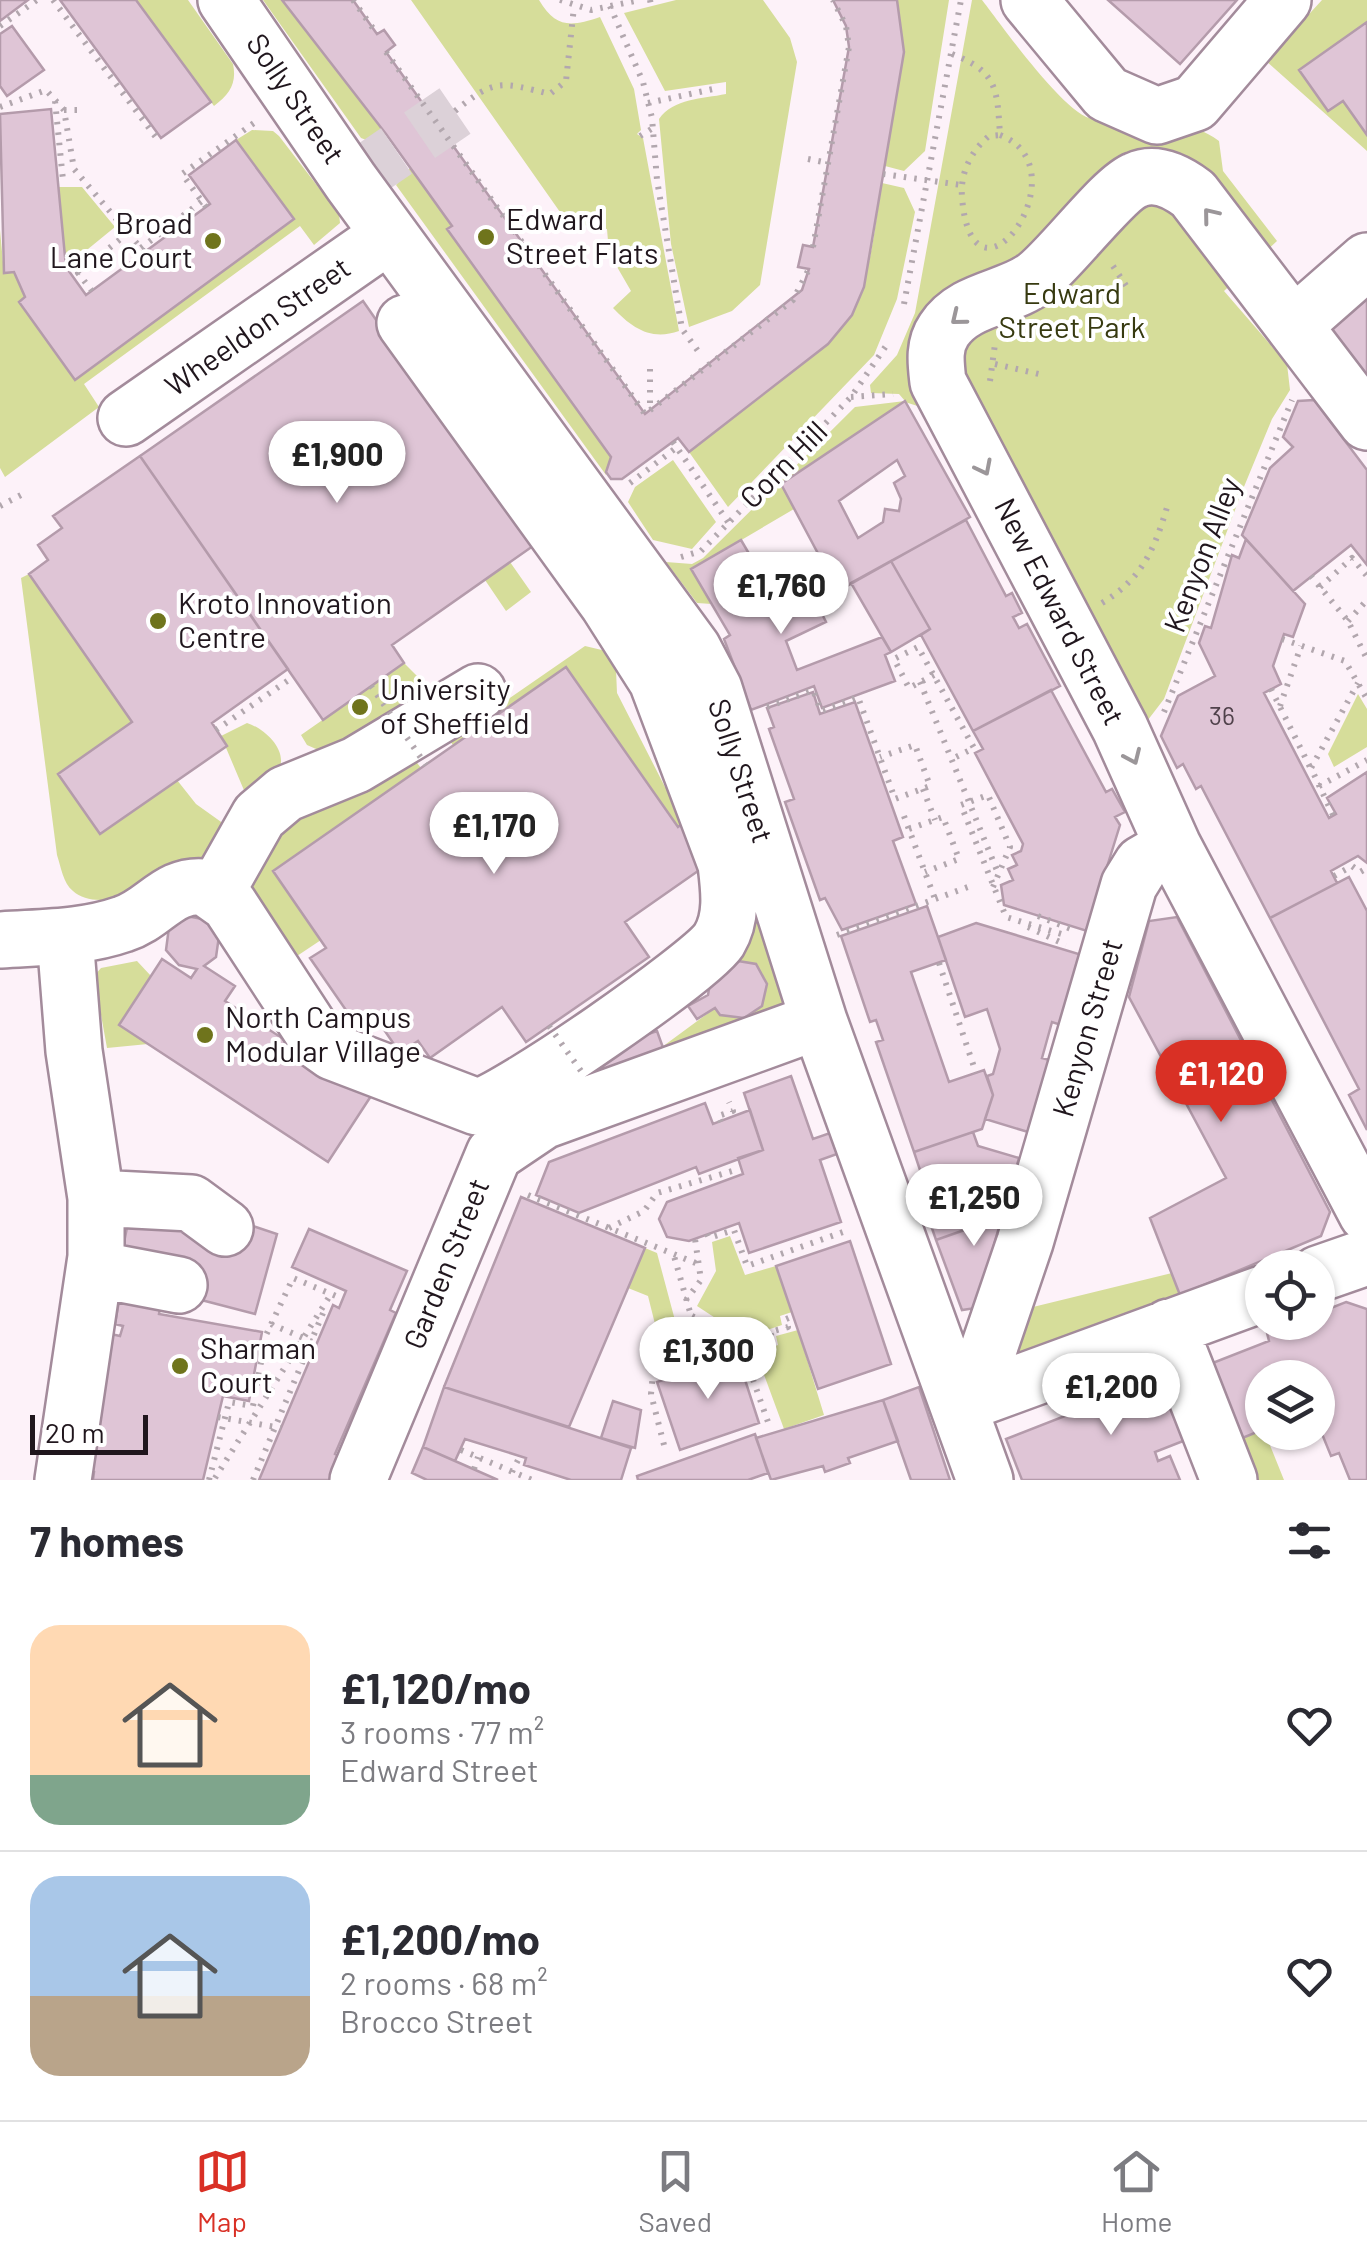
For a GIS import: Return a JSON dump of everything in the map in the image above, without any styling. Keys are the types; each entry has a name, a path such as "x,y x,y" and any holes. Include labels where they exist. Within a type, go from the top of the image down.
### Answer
{"street":[{"name":"Solly Street","path":"226,0 389,234 527,482 646,581 693,649 725,725 820,1021 891,1218 965,1403 985,1480"},
{"path":"1029,0 1115,100 1157,116 1195,104 1283,0"},
{"name":"New Edward Street","path":"1309,346 1193,194 1157,176 1134,180 1114,196 1073,246 1033,280 960,312 939,340 938,382 1138,768 1298,1116 1341,1188"},
{"name":"Wheeldon Street","path":"126,418 389,234"},
{"path":"1367,260 1309,346 1367,422"},
{"path":"405,323 527,482"},
{"path":"194,892 237,915 319,1042 333,1052 467,1106 490,1142 719,939 727,918 726,864 656,681 646,581"},
{"path":"0,940 66,937 129,923 194,892 259,816 284,794 356,765 478,692"},
{"name":"Kenyon Street","path":"965,1403 1025,1242 1129,884 1142,864 1173,846"},
{"path":"63,1480 95,1268 96,1198 74,1050 66,937"},
{"name":"Garden Street","path":"358,1480 490,1142 820,1021"},
{"path":"96,1198 191,1203 225,1228"},
{"path":"1335,1268 1367,1257"},
{"path":"95,1268 179,1285"},
{"path":"965,1403 1245,1300"},
{"path":"1170,1327 1230,1480"}],"path":[{"path":"0,26 36,0"},
{"path":"53,0 158,140"},
{"path":"353,0 377,34"},
{"path":"560,0 591,10 640,0"},
{"path":"813,247 849,36 833,0"},
{"path":"902,313 961,0"},
{"path":"455,111 484,87 501,82 550,94 566,81 574,6"},
{"path":"610,6 648,102 682,329 698,351"},
{"path":"386,52 645,414 793,300 810,269"},
{"path":"952,54 976,63 989,75 996,89 1000,135"},
{"path":"632,87 641,78"},
{"path":"648,102 718,88"},
{"path":"0,107 46,90 64,110 74,169 143,250 204,204 182,174 254,123 270,121"},
{"path":"55,100 61,180 82,179"},
{"path":"64,110 82,110"},
{"path":"640,136 652,128"},
{"path":"1000,135 1018,145 1025,158 1030,190 1021,225 1004,245 982,246 966,224 962,185 980,144 988,136 1000,135"},
{"path":"808,159 828,163"},
{"path":"883,174 962,185"},
{"path":"92,291 78,273 128,233"},
{"path":"851,397 896,332"},
{"name":"Kenyon Alley","path":"1138,768 1172,697 1272,442 1296,394 1309,346"},
{"path":"995,364 1044,375"},
{"path":"650,369 650,411"},
{"path":"851,397 871,394"},
{"name":"Corn Hill","path":"646,581 701,551 851,397"},
{"path":"632,481 674,445 728,522"},
{"path":"0,506 22,495"},
{"path":"1066,626 1127,588 1144,569 1168,504"},
{"path":"1320,587 1352,558 1367,576"},
{"path":"1311,576 1363,642 1367,659"},
{"path":"1348,621 1367,600"},
{"path":"1282,639 1346,661 1367,700"},
{"path":"1280,706 1300,646"},
{"path":"934,675 909,688 894,659 918,647 934,675 974,748 952,758"},
{"path":"216,730 293,677"},
{"path":"920,682 999,874"},
{"path":"1310,768 1358,684"},
{"path":"371,686 426,764"},
{"path":"1271,689 1332,816"},
{"path":"725,725 812,690 822,711 858,697 895,799 930,786 915,745 880,757"},
{"path":"1318,786 1367,760"},
{"path":"924,789 935,820"},
{"path":"993,887 1010,848 988,795 961,805 993,887 1006,918 1112,950"},
{"path":"904,816 935,900"},
{"path":"909,829 943,817 959,859 925,872"},
{"path":"1334,876 1352,866 1360,872 1367,868"},
{"path":"797,949 968,887"},
{"path":"1019,921 1052,940"},
{"path":"939,963 976,1072"},
{"path":"550,1026 581,1071"},
{"path":"490,1142 609,1228 702,1266"},
{"path":"609,1228 644,1211 656,1194 736,1170"},
{"path":"707,1234 708,1238 734,1230 747,1266 891,1218"},
{"path":"686,1300 701,1280 702,1266 695,1239"},
{"path":"664,1444 651,1394 653,1373 692,1360 700,1347 674,1255"},
{"path":"211,1478 221,1417 228,1402 253,1406 272,1324 294,1278 343,1299"},
{"path":"254,1480 331,1294"},
{"path":"691,1316 752,1347 773,1341 770,1332 788,1327 786,1319 794,1316"},
{"path":"272,1324 311,1341"},
{"path":"739,1340 768,1422"},
{"path":"211,1478 311,1341"},
{"path":"221,1417 279,1427"},
{"path":"461,1450 532,1480"},
{"path":"512,1472 520,1456"},
{"path":"474,1469 478,1458"}],"green space":[{"path":"136,0 188,0 233,64 231,88 214,106"},
{"path":"263,0 282,0 386,134 374,143 361,138"},
{"path":"411,0 539,0 551,16 565,23 600,17 634,89 641,130 637,134 643,138 679,331 643,331 613,308 631,291 609,253 607,229 567,222"},
{"path":"676,0 763,0 790,38 797,62 760,285 732,311 689,327 671,244 659,119 680,103 726,94 726,82 665,91 624,13"},
{"path":"897,0 949,0 925,151 904,171 885,166 904,52"},
{"name":"Edward Street Park","path":"972,0 982,0 1051,87 1081,114 1093,119 1174,122 1219,141 1223,171 1277,241 1224,291 1287,364 1290,390 1272,419 1241,494 1164,699 1128,746 958,419 905,402 781,484 794,509 692,569 712,604 697,603 666,562 692,564 703,558 855,407 905,401 899,394 871,393 870,385 897,355 915,313"},
{"path":"1322,0 1367,0 1367,22 1328,111 1343,101 1367,135 1367,151 1266,61"},
{"path":"252,130 273,131 279,136 339,214 340,223 314,245 300,226 84,384 99,407 5,477 0,468 0,230 4,273 14,272 25,297 19,303 76,380 294,219 236,140"},
{"path":"410,168 452,226 448,229 611,457 606,475 396,185"},
{"path":"882,183 904,188 915,212 897,299 874,355 728,507 689,452 828,344 842,327 867,269"},
{"path":"58,187 82,187 115,227 66,267"},
{"path":"673,460 716,522 692,549 653,540 628,502 635,487"},
{"path":"510,562 531,592 506,611 485,580"},
{"path":"29,574 132,722 58,774 100,834 177,780 196,804 224,824 221,860 124,897 87,898 67,884 57,855 21,578"},
{"path":"585,646 606,651 616,670 617,693 665,787 691,803 694,815 678,827 566,667 453,745 449,740"},
{"path":"404,663 428,687 426,696 323,752 307,745 301,735"},
{"path":"1358,694 1367,709 1367,747 1334,767 1328,754"},
{"path":"247,723 270,737 281,761 273,777 246,795 221,736"},
{"path":"411,755 421,768 273,871 321,940 285,964 255,916 247,888 260,833"},
{"path":"744,868 796,1018 508,1128 502,1116 528,1095 533,1102 563,1092 587,1072 582,1063 596,1052 605,1076 665,1056 662,1047 715,1008 720,1015 744,1018 762,1006 767,984 756,965 732,960 748,919"},
{"path":"137,961 151,976 119,1025 148,1044 107,1048 94,976 101,968"},
{"path":"730,1236 745,1275 776,1266 792,1312 780,1316 782,1325 767,1330 768,1338 752,1342 697,1306 716,1271 712,1242"},
{"path":"645,1248 657,1253 680,1339 660,1344 648,1296 628,1288"},
{"path":"1172,1273 1180,1295 1033,1357 1019,1351 1033,1307"},
{"path":"798,1330 824,1415 784,1429 756,1353 778,1345 776,1336"},
{"path":"1245,1437 1245,1450 1272,1450 1284,1480 1247,1480 1232,1443"}],"building":[{"path":"0,0 28,0 0,21"},
{"name":"Broad Lane Court","path":"60,0 136,0 211,102 161,138"},
{"name":"Edward Street Flats","path":"282,0 353,0 377,34 384,30 395,45 386,52 645,414 802,290 809,269 798,267 803,245 813,247 849,47 846,26 833,0 897,0 904,52 864,287 852,315 828,344 689,452 678,438 622,479 611,479 606,472 611,457 447,229 452,226 386,134"},
{"path":"1108,0 1237,0 1180,64"},
{"path":"1367,22 1367,135 1343,101 1328,111 1299,70"},
{"path":"12,26 44,70 7,96 0,86 0,34"},
{"name":"Broad Lane Court","path":"51,109 66,267 86,295 210,204 189,175 236,140 294,219 75,380 19,302 25,297 14,272 4,273 0,114"},
{"path":"1367,282 1367,376 1320,326"},
{"path":"363,301 533,546 392,645 404,663 323,720 140,456"},
{"path":"1314,400 1367,470 1367,565 1351,545 1293,591 1242,535 1270,468 1293,447 1283,437 1298,401"},
{"path":"905,401 970,517 838,591 781,484","holes":["897,460 905,476 894,483 901,499 899,511 885,509 883,522 858,538 839,501"]},
{"name":"Kroto Innovation Centre","path":"140,456 288,669 212,723 227,746 100,834 58,774 132,722 29,574 48,560 38,545 62,528 53,516"},
{"path":"966,520 1006,596 1012,593 1022,613 1013,617 1019,628 1027,624 1060,686 973,731 921,635 930,629 891,561"},
{"path":"1246,539 1305,604 1293,637 1284,634 1273,666 1281,684 1264,693 1329,818 1336,814 1327,798 1367,772 1367,863 1358,856 1331,871 1337,883 1270,918 1201,786 1196,789 1183,764 1177,768 1161,736 1178,696 1215,676 1199,643 1205,626 1211,628 1232,555 1239,558"},
{"path":"741,540 772,593 789,585 798,604 813,596 826,622 786,641 797,670 882,637 891,652 885,655 895,681 822,708 814,686 751,710 724,639 730,635 691,569"},
{"path":"891,561 930,629 891,652 851,583"},
{"path":"566,667 678,827 694,815 708,864 625,922 649,957 526,1042 502,1007 430,1058 418,1041 400,1053 376,1018 359,1029 310,958 326,948 273,871"},
{"path":"1051,690 1106,792 1112,789 1125,812 1115,817 1120,825 1087,931 1004,905 1001,885 1013,880 1008,869 1017,865 1012,855 1021,851 1023,844 975,753 983,749 973,731"},
{"path":"813,692 820,714 855,702 903,837 893,841 916,904 842,930 825,898 820,900 785,802 794,799 769,729 774,727 767,708"},
{"path":"1349,877 1367,911 1367,1130 1349,1095 1359,1089 1270,918"},
{"path":"927,906 946,960 911,972 949,1082 984,1070 993,1095 982,1129 914,1152 876,1042 883,1040 876,1020 870,1022 841,936"},
{"name":"North Campus Modular Village","path":"186,916 208,920 219,936 216,957 204,966 235,986 225,1001 371,1096 328,1162 119,1025 162,959 191,978 197,969 179,965 166,950 169,927"},
{"path":"1177,917 1330,1212 1321,1236 1288,1250 1245,1250 1245,1268 1180,1295 1150,1218 1226,1178 1129,997 1149,921"},
{"path":"976,923 1082,955 1061,1025 1052,1022 1042,1058 1050,1060 1028,1132 985,1119 993,1095 987,1076 993,1074 1000,1049 987,1009 965,1017 938,937"},
{"path":"732,960 756,964 767,984 762,1006 744,1018 720,1015 715,1008 697,1019 688,1006 708,995 712,972"},
{"path":"657,1031 666,1056 604,1077 596,1052"},
{"path":"791,1076 813,1139 830,1133 837,1154 820,1160 841,1222 749,1253 739,1223 689,1241 667,1237 659,1219 667,1202 743,1174 738,1158 763,1150 744,1093"},
{"path":"705,1103 713,1124 750,1110 763,1150 699,1174 696,1167 579,1213 536,1195 549,1162"},
{"path":"973,1132 978,1146 1019,1158 1011,1185 983,1187 987,1197 976,1226 936,1240 916,1182 923,1179 914,1152"},
{"path":"1011,1185 976,1308 962,1310 936,1240 976,1226 987,1197 983,1187"},
{"path":"521,1197 645,1248 569,1427 444,1387"},
{"path":"131,1208 229,1218 277,1234 255,1314 186,1296 120,1262"},
{"name":"Sharman Court","path":"309,1229 407,1271 390,1310 396,1313 335,1454 341,1457 331,1480 259,1480 333,1305 339,1308 346,1291 292,1267"},
{"path":"850,1241 891,1364 818,1389 776,1266"},
{"name":"Sharman Court","path":"122,1283 163,1290 159,1314 262,1332 249,1401 223,1396 203,1480 93,1480 94,1472 87,1470 111,1334 120,1336 123,1326 115,1324"},
{"path":"1346,1302 1367,1309 1367,1480 1350,1480 1339,1453 1331,1456 1329,1450 1335,1450 1335,1360 1245,1360 1245,1437 1235,1441 1205,1366 1269,1340 1335,1340 1335,1306"},
{"path":"737,1355 759,1423 680,1450 657,1382"},
{"path":"1177,1372 1201,1434 1155,1452 1158,1461 1170,1456 1180,1480 1022,1480 1006,1439"},
{"path":"444,1387 631,1448 621,1480 571,1480 524,1465 526,1458 465,1439 455,1461 423,1447"},
{"path":"919,1387 950,1480 911,1480 883,1400"},
{"path":"883,1400 898,1441 848,1458 850,1463 825,1472 823,1466 771,1480 756,1438"},
{"path":"613,1401 641,1410 635,1448 601,1438"},
{"path":"755,1434 768,1473 748,1480 638,1480 637,1476"},
{"path":"423,1447 498,1480 427,1480 412,1473"}],"tunnel":[{"path":"351,182 455,111"}],"place":[{"name":"Edward Street Flats","path":"486,237"},
{"name":"Broad Lane Court","path":"213,241"},
{"name":"Kroto Innovation Centre","path":"158,621"},
{"name":"University of Sheffield","path":"360,707"},
{"name":"North Campus Modular Village","path":"205,1035"},
{"name":"Sharman Court","path":"180,1366"}]}
